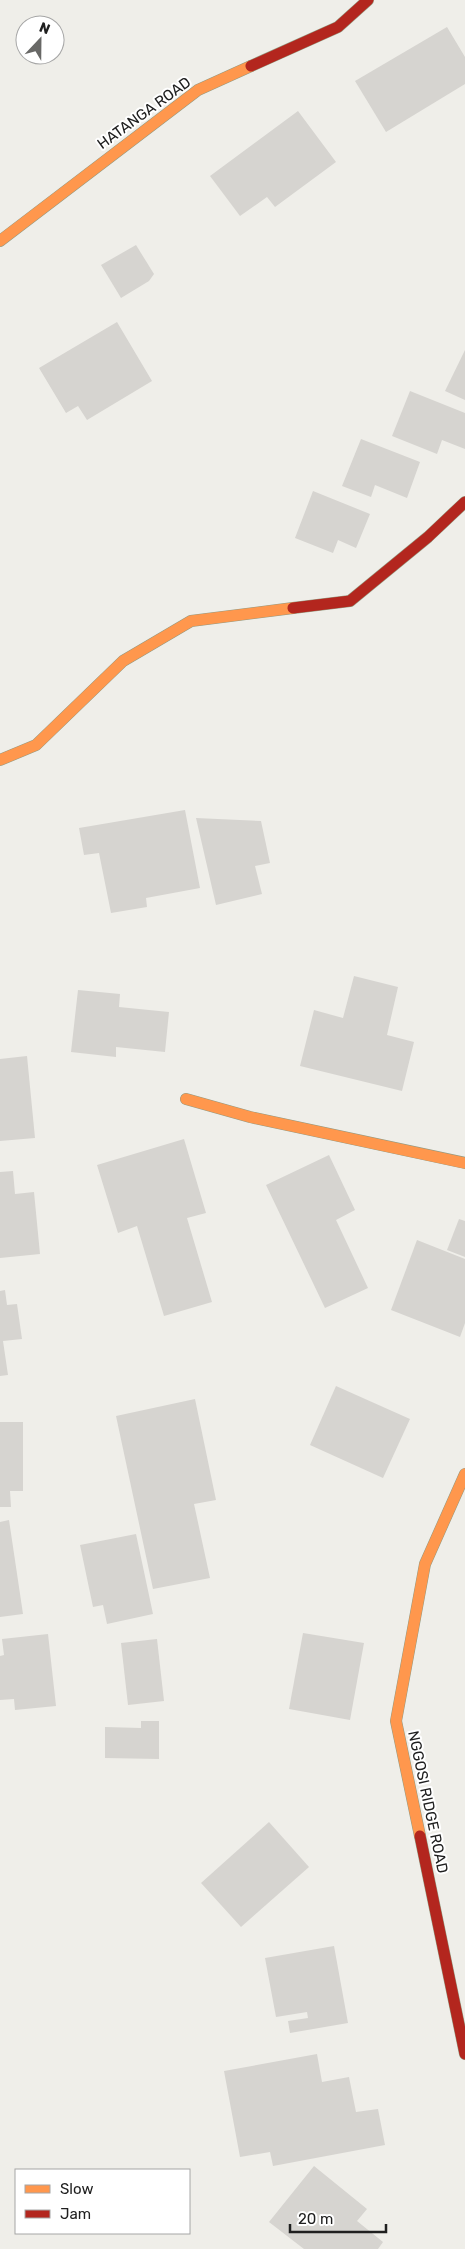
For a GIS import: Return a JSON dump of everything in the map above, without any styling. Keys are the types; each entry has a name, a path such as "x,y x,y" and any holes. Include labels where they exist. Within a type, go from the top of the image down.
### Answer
{"street":[{"name":"HATANGA ROAD","path":"0,241 198,90 338,27 368,0"},
{"path":"0,760 36,745 123,661 191,621 350,601 428,538 465,502"},
{"path":"186,1099 250,1117 465,1163"},
{"name":"NGGOSI RIDGE ROAD","path":"465,1474 426,1564 396,1721 465,2054"}],"building":[{"path":"447,27 465,57 465,84 386,132 355,81"},
{"path":"298,111 336,162 275,207 267,197 240,216 210,176"},
{"path":"136,245 154,274 149,281 121,298 101,265"},
{"path":"117,322 152,381 87,420 78,406 66,413 39,368"},
{"path":"465,350 465,400 445,391"},
{"path":"410,391 465,413 465,449 442,440 437,454 392,436"},
{"path":"361,439 420,462 407,498 375,485 371,497 342,486"},
{"path":"313,491 370,514 356,548 338,540 333,553 295,538"},
{"path":"185,810 200,888 146,898 147,907 111,913 99,853 84,855 79,828"},
{"path":"196,818 261,821 270,863 255,866 262,894 216,905"},
{"path":"354,976 398,987 387,1035 414,1042 402,1091 300,1066 314,1010 343,1018"},
{"path":"78,990 120,994 119,1007 169,1012 165,1052 116,1047 116,1057 71,1052"},
{"path":"27,1056 35,1138 0,1141 0,1059"},
{"path":"184,1139 206,1213 187,1218 212,1302 164,1316 137,1226 118,1233 97,1165"},
{"path":"329,1155 355,1210 336,1220 368,1288 325,1308 266,1185"},
{"path":"13,1171 15,1194 34,1192 40,1254 0,1258 0,1172"},
{"path":"459,1219 465,1221 465,1257 447,1250"},
{"path":"417,1240 465,1259 465,1323 460,1337 391,1310"},
{"path":"5,1290 7,1305 17,1304 22,1339 3,1341 8,1375 0,1376 0,1291"},
{"path":"336,1386 410,1419 383,1478 310,1445"},
{"path":"195,1399 216,1500 194,1504 210,1578 153,1589 116,1416"},
{"path":"0,1422 23,1422 23,1491 10,1491 11,1507 0,1507"},
{"path":"9,1520 23,1614 0,1617 0,1522"},
{"path":"136,1534 153,1614 107,1624 103,1605 93,1607 80,1545"},
{"path":"303,1633 364,1643 350,1720 289,1709"},
{"path":"48,1634 56,1706 15,1710 14,1699 0,1700 0,1656 4,1655 2,1639"},
{"path":"157,1639 164,1701 128,1705 121,1643"},
{"path":"141,1721 159,1721 159,1759 105,1758 105,1727 141,1728"},
{"path":"269,1822 309,1867 241,1927 201,1883"},
{"path":"334,1946 348,2023 290,2033 288,2021 308,2018 307,2012 276,2017 265,1958"},
{"path":"317,2054 322,2082 349,2077 356,2112 378,2109 385,2145 273,2166 270,2152 240,2157 224,2071"},
{"path":"314,2166 367,2209 357,2221 383,2242 378,2249 304,2249 269,2222"}],"traffic: slow":[{"path":"0,241 198,90 251,66"},
{"path":"0,760 36,745 123,661 191,621 293,608"},
{"path":"186,1099 250,1117 465,1163"},
{"path":"420,1836 396,1721 425,1564 465,1474"}],"traffic: jam":[{"path":"251,66 338,27 368,0"},
{"path":"293,608 350,601 428,537 465,502"},
{"path":"420,1836 465,2054"}]}
